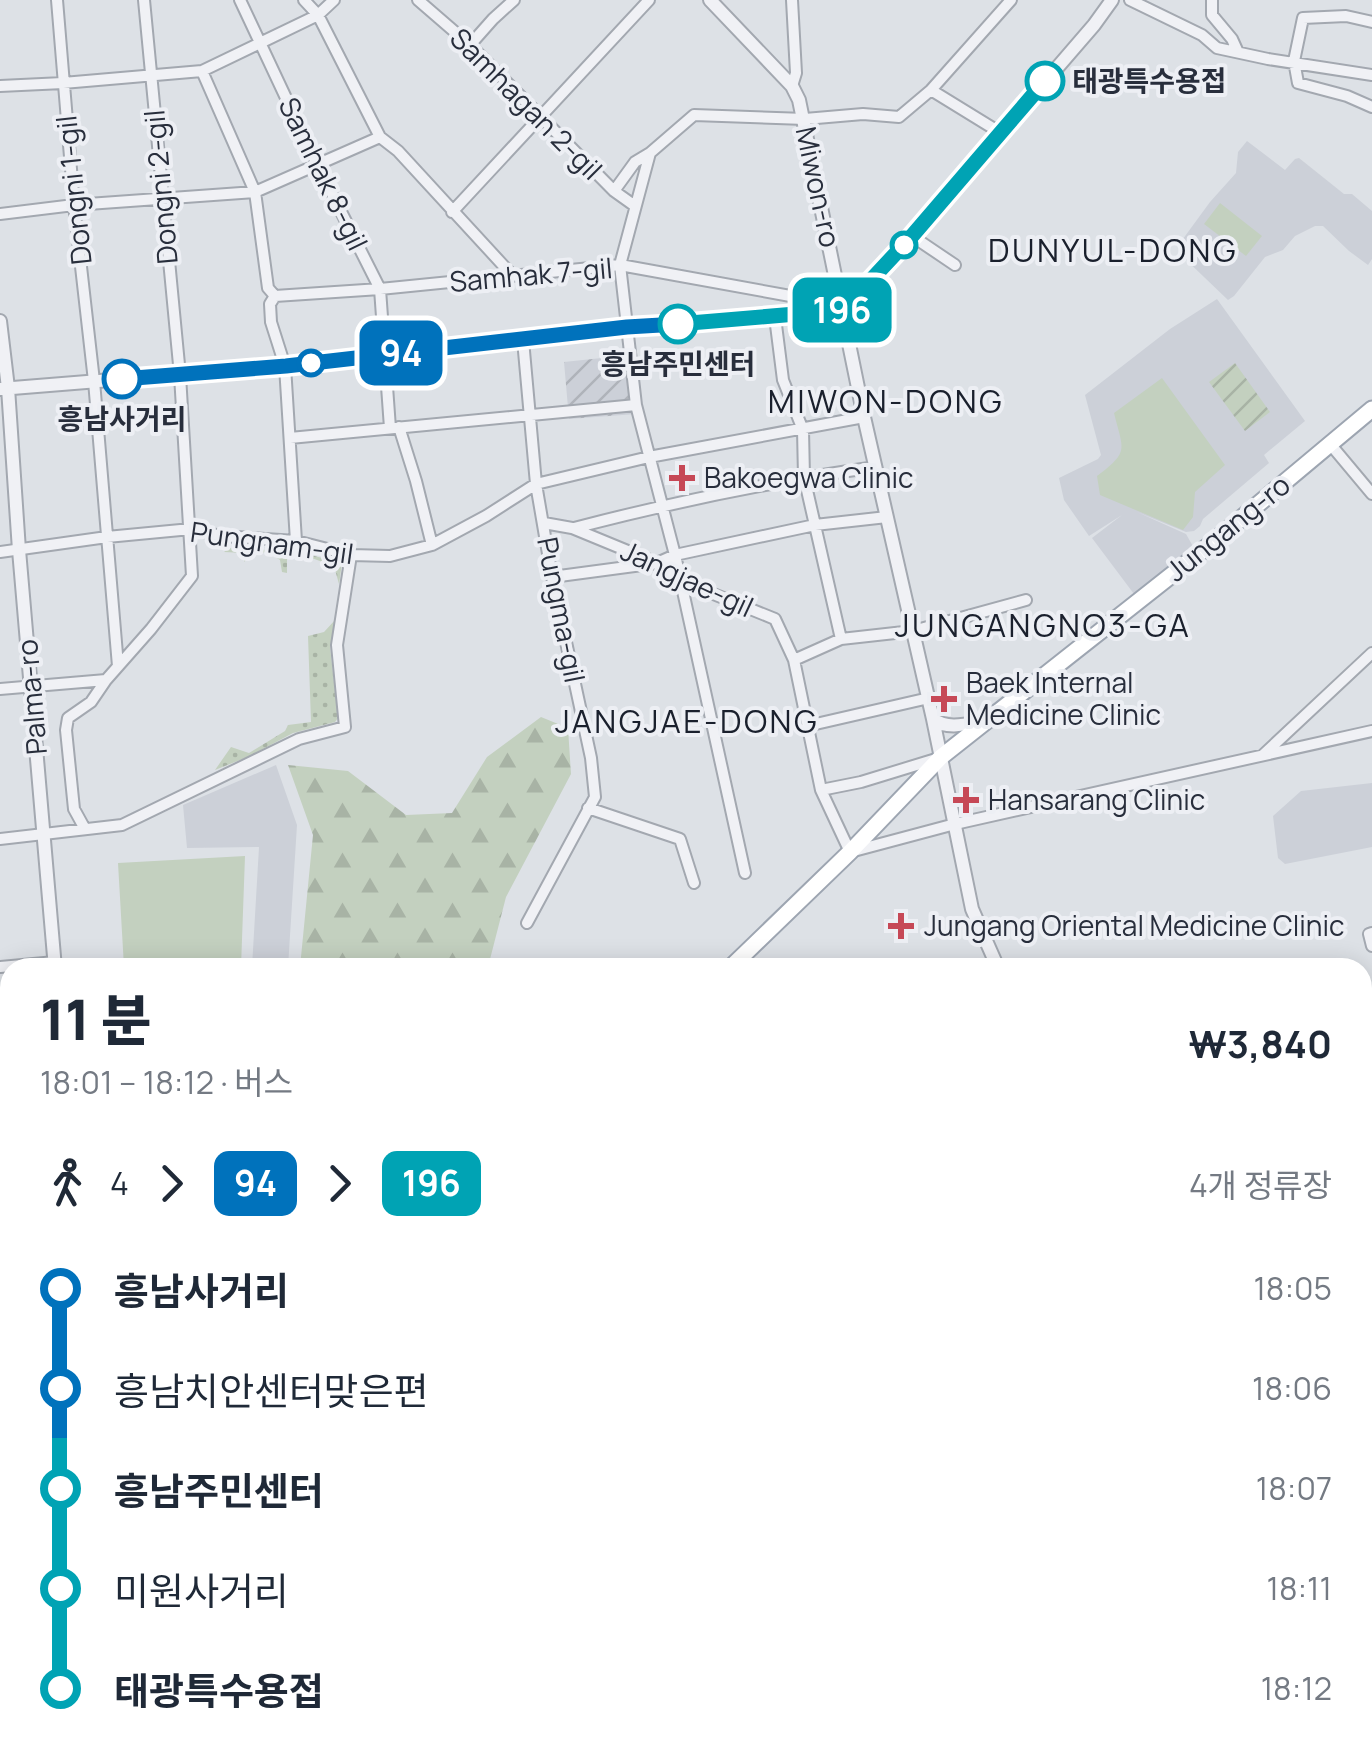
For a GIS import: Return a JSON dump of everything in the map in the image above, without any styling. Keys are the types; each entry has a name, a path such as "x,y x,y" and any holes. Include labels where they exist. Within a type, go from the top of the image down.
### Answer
{"main road":[{"name":"Jungang-ro","path":"740,958 942,757 1372,409"}],"street":[{"name":"Dongni 1-gil","path":"58,0 118,666"},
{"name":"Dongni 2-gil","path":"86,830 74,809 68,718 91,702 192,576 180,375 144,0"},
{"name":"Samhak 8-gil","path":"240,0 380,289 394,428 416,481 432,545"},
{"path":"304,0 318,15 380,136 513,276"},
{"path":"0,86 202,70 318,15 334,0"},
{"name":"Samhagan 2-gil","path":"418,0 470,45 614,190 635,206"},
{"path":"470,45 514,0"},
{"path":"452,212 649,0"},
{"name":"Miwon-ro","path":"710,0 792,86 800,100 864,417 942,757 972,909 994,958"},
{"path":"792,0 796,73 792,86"},
{"path":"614,190 634,162 694,115 900,117 931,90 1011,0"},
{"path":"4,389 286,366 627,327 843,310 912,236 1112,0"},
{"path":"1130,0 1202,35 1218,48 1372,75"},
{"path":"1212,0 1212,15 1237,50"},
{"path":"1372,22 1346,16 1302,18 1294,61 1298,83 1372,106"},
{"path":"202,70 256,192 268,288 275,296 270,304 271,322 286,366 296,541"},
{"path":"931,90 996,130 1002,129"},
{"path":"0,214 74,204 256,192 380,136"},
{"path":"650,153 620,265 636,405 675,555 745,874"},
{"path":"912,236 955,265"},
{"name":"Samhak 7-gil","path":"275,296 620,265 818,301 843,310"},
{"path":"775,317 783,380 803,430 804,477 841,639"},
{"name":"Palma-ro","path":"0,321 54,958"},
{"name":"Pungma-gil","path":"523,340 536,484 595,797 527,923"},
{"path":"290,438 636,405"},
{"name":"Pungnam-gil","path":"0,552 107,536 190,529 221,536 296,541 351,556 390,556 432,545 536,484 649,457 864,417"},
{"path":"1331,445 1372,494"},
{"path":"572,528 804,477 876,468"},
{"path":"552,578 657,563 675,555 815,525 886,517"},
{"name":"Jangjae-gil","path":"544,523 572,528 657,563 679,580 775,619 794,660 821,790 850,852"},
{"path":"0,839 122,825 299,739 345,727 337,645 351,556"},
{"path":"794,660 841,639 912,631 1026,600"},
{"path":"1260,758 1372,653"},
{"path":"0,690 106,680"},
{"path":"807,726 928,698"},
{"path":"933,720 940,725 958,726 990,720"},
{"name":"Jungang-ro","path":"850,852 955,824 1372,731"},
{"name":"Jungang-ro","path":"821,790 862,782 942,757"},
{"path":"588,808 680,840 694,883"},
{"path":"1372,934 1372,946"}],"shaded area":[{"path":"1247,141 1285,170 1299,158 1372,211 1372,259 1368,265 1323,226 1315,226 1295,236 1283,250 1265,257 1228,300 1180,254 1180,243 1236,173 1238,152"},
{"path":"1217,299 1305,421 1264,455 1269,463 1194,531 1186,532 1137,512 1186,534 1199,557 1140,602 1092,538 1122,515 1089,536 1064,500 1059,478 1101,455 1085,395 1170,329"},
{"path":"630,355 636,414 569,419 564,362"},
{"path":"276,765 297,825 289,958 253,958 259,847 187,848 183,805"},
{"path":"1372,783 1372,847 1285,864 1278,858 1273,816 1301,791"}],"green space":[{"path":"1220,203 1262,236 1246,256 1204,224"},
{"path":"1235,363 1270,412 1245,431 1209,382"},
{"path":"1162,378 1225,465 1195,492 1193,517 1183,530 1100,495 1097,476 1115,461 1121,449 1114,413"},
{"path":"229,548 295,551 342,563 339,584 334,566 303,555 287,556 287,573 282,572 280,560 267,552 252,554 244,562 245,553 224,552"},
{"path":"335,620 330,647 338,718 335,722 293,733 215,770 231,747 249,753 285,731 288,725 311,722 308,636 324,632"},
{"path":"541,717 568,728 571,774 506,897 490,958 301,958 313,835 288,765 348,771 406,815 452,813 487,757"},
{"path":"245,856 241,958 123,958 118,863"}],"bus line":[{"name":"196","path":"678,324 843,310 1045,81"},
{"name":"94","path":"122,379 286,366 678,324"}],"place":[{"name":"태광특수용접","path":"1045,81"},
{"name":"흥남주민센터","path":"678,324"},
{"name":"흥남사거리","path":"122,379"},
{"name":"Bakoegwa Clinic","path":"682,478"},
{"name":"Baek Internal Medicine Clinic","path":"944,699"},
{"name":"Hansarang Clinic","path":"966,800"},
{"name":"Jungang Oriental Medicine Clinic","path":"901,926"}],"district":[{"name":"DUNYUL-DONG","path":"1113,251"},
{"name":"MIWON-DONG","path":"886,402"},
{"name":"JUNGANGNO3-GA","path":"1043,626"},
{"name":"JANGJAE-DONG","path":"687,722"}]}
